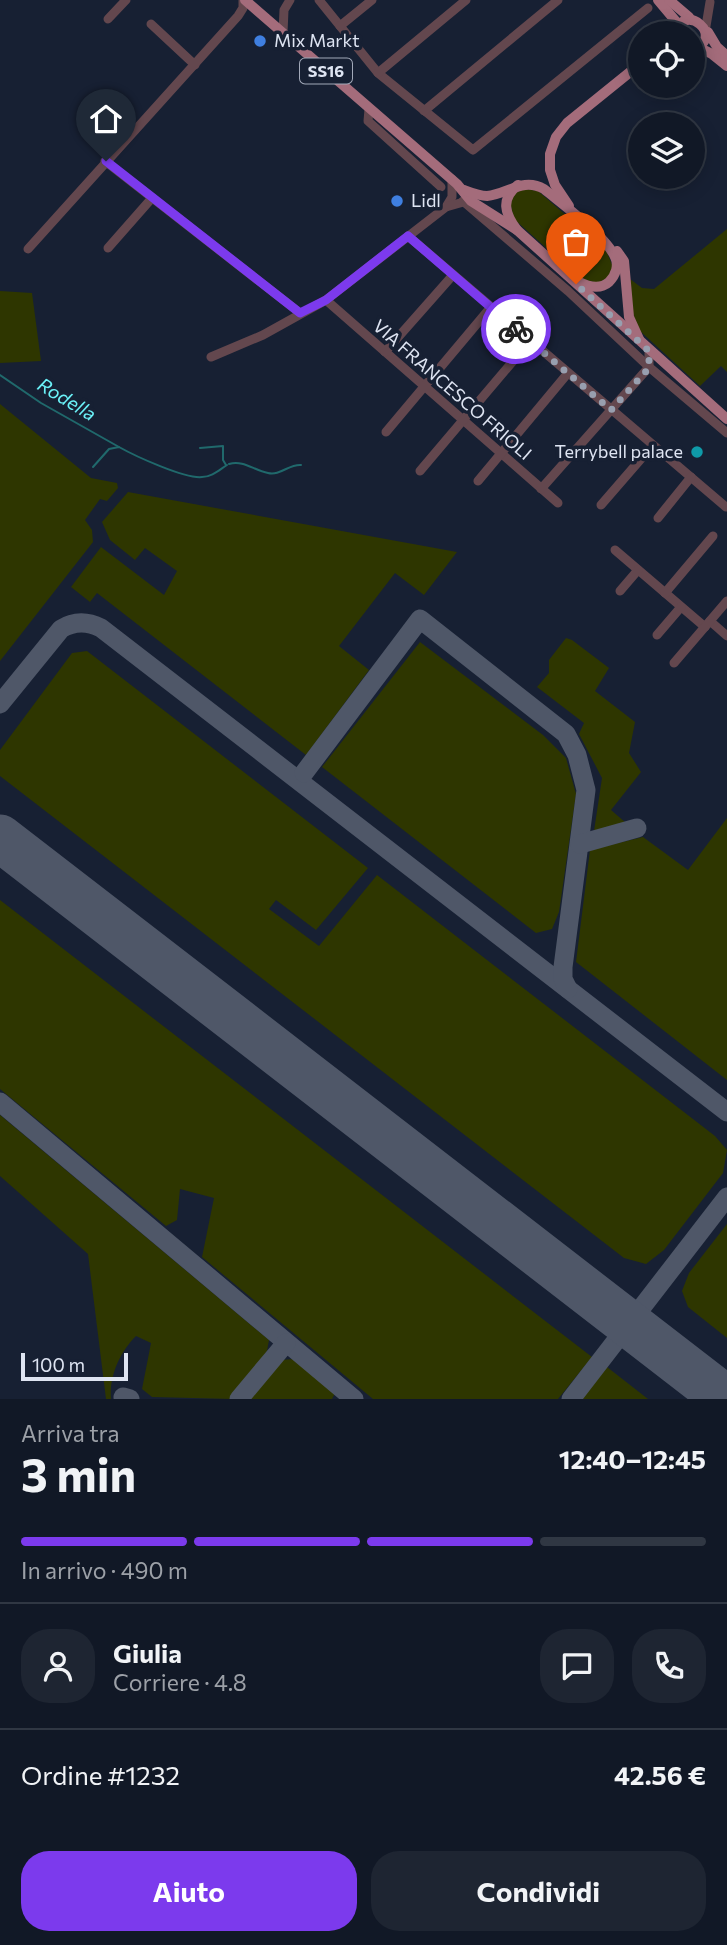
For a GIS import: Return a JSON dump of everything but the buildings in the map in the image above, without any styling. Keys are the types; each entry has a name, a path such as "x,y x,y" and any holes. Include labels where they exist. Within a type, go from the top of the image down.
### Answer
{"main road":[{"name":"SS16","path":"244,0 452,179 467,199 517,230 727,419"},
{"path":"657,0 671,21"},
{"path":"669,0 691,17 701,19 717,47 727,56"},
{"path":"687,21 691,17"},
{"path":"705,41 707,29"},
{"path":"705,51 727,66"},
{"path":"574,215 555,184 550,170 555,137 561,128 628,74"},
{"path":"467,199 489,196 539,178 550,159"},
{"name":"SS16","path":"524,184 544,189 614,247 624,261 629,317 645,348"},
{"path":"517,230 507,216 505,206 508,197 524,184"},
{"name":"SS16","path":"573,279 598,287 614,276 617,267 615,257 598,236"}],"street":[{"path":"108,19 126,0"},
{"path":"28,249 238,16 244,0"},
{"path":"283,33 284,10 290,0"},
{"path":"319,0 378,73 472,150 648,8"},
{"path":"340,26 372,0"},
{"path":"378,73 466,0"},
{"path":"424,111 558,0"},
{"path":"691,17 711,1"},
{"path":"707,29 711,1"},
{"path":"238,16 253,13 265,17"},
{"path":"151,24 195,65"},
{"path":"369,108 368,121 441,187"},
{"path":"106,161 300,313"},
{"path":"446,207 452,197 452,179"},
{"path":"108,248 152,198"},
{"path":"211,357 263,335 326,300 446,207 467,199 649,368 727,433"},
{"path":"408,236 726,507"},
{"path":"386,352 453,275"},
{"name":"VIA FRANCESCO FRIOLI","path":"326,300 558,503"},
{"path":"386,432 491,307"},
{"path":"420,471 530,341"},
{"path":"645,348 649,368"},
{"path":"541,489 649,368"},
{"path":"478,481 568,373"},
{"path":"601,505 653,445"},
{"path":"658,518 691,477"},
{"path":"665,593 713,536"},
{"path":"615,550 681,607 727,636"},
{"path":"620,591 638,570"},
{"path":"674,663 727,601"},
{"path":"657,635 681,607"}],"green space":[{"path":"525,189 538,191 606,250 613,267 609,277 598,283 581,279 514,219 510,202 515,193"},
{"path":"727,229 727,372 721,366 700,386 640,331 633,314 630,279 642,288 654,289"},
{"path":"0,291 32,293 41,361 0,363"},
{"path":"0,404 91,478 117,483 118,488 107,501 100,499 85,520 92,530 93,542 0,661"},
{"path":"128,492 457,552 424,595 395,573 339,646 369,670 306,755 97,593 90,602 71,587 101,547 164,595 177,571 145,548 135,560 110,540 102,522"},
{"path":"566,638 609,668 595,691 635,722 629,753 641,772 611,810 626,823 594,831 602,778 579,734 584,723 537,687 549,673 549,660"},
{"path":"420,642 543,735 566,758 576,794 559,912 552,929 536,933 322,767"},
{"path":"87,651 368,868 316,930 276,900 269,909 319,946 377,875 715,1136 727,1150 723,1173 664,1250 646,1264 624,1258 0,776 0,750 72,653"},
{"path":"727,818 727,1080 576,962 590,850 643,837 688,870"},
{"path":"0,900 592,1357 558,1399 373,1399 202,1257 214,1198 180,1189 177,1220 166,1226 0,1089"},
{"path":"0,1115 269,1340 267,1351 232,1399 152,1397 142,1389 151,1343 136,1336 125,1349 114,1373 111,1399 106,1399 88,1254 0,1176"},
{"path":"727,1224 727,1338 688,1307 682,1291 689,1273"},
{"path":"294,1359 335,1393 332,1399 250,1399 281,1360"},
{"path":"607,1367 648,1399 582,1399"}],"waterway":[{"name":"Rodella","path":"0,375 41,403 119,447"},
{"name":"Rodella","path":"200,448 223,446 223,460 226,465"},
{"name":"Rodella","path":"93,467 109,449 119,447 160,466 194,477 209,476 227,465"},
{"name":"Rodella","path":"229,464 244,464 272,473 301,465"}],"taxiway":[{"path":"304,773 420,619 566,734 577,755 586,790 563,967 563,979 568,989"},
{"path":"0,704 61,629 81,623 101,628 727,1112"},
{"path":"580,844 637,828"},
{"path":"0,1102 354,1399"},
{"path":"571,1399 727,1197"},
{"path":"239,1399 286,1343"},
{"path":"123,1397 130,1399"}],"runway":[{"path":"0,838 726,1399"}],"way so far":[{"path":"516,329 611,410 649,368 649,351 576,284"}],"place":[{"name":"Mix Markt","path":"260,41"},
{"name":"Lidl","path":"397,201"},
{"name":"Terrybell palace","path":"697,452"}],"route":[{"path":"106,161 300,313 326,300 408,236 516,329"}]}
